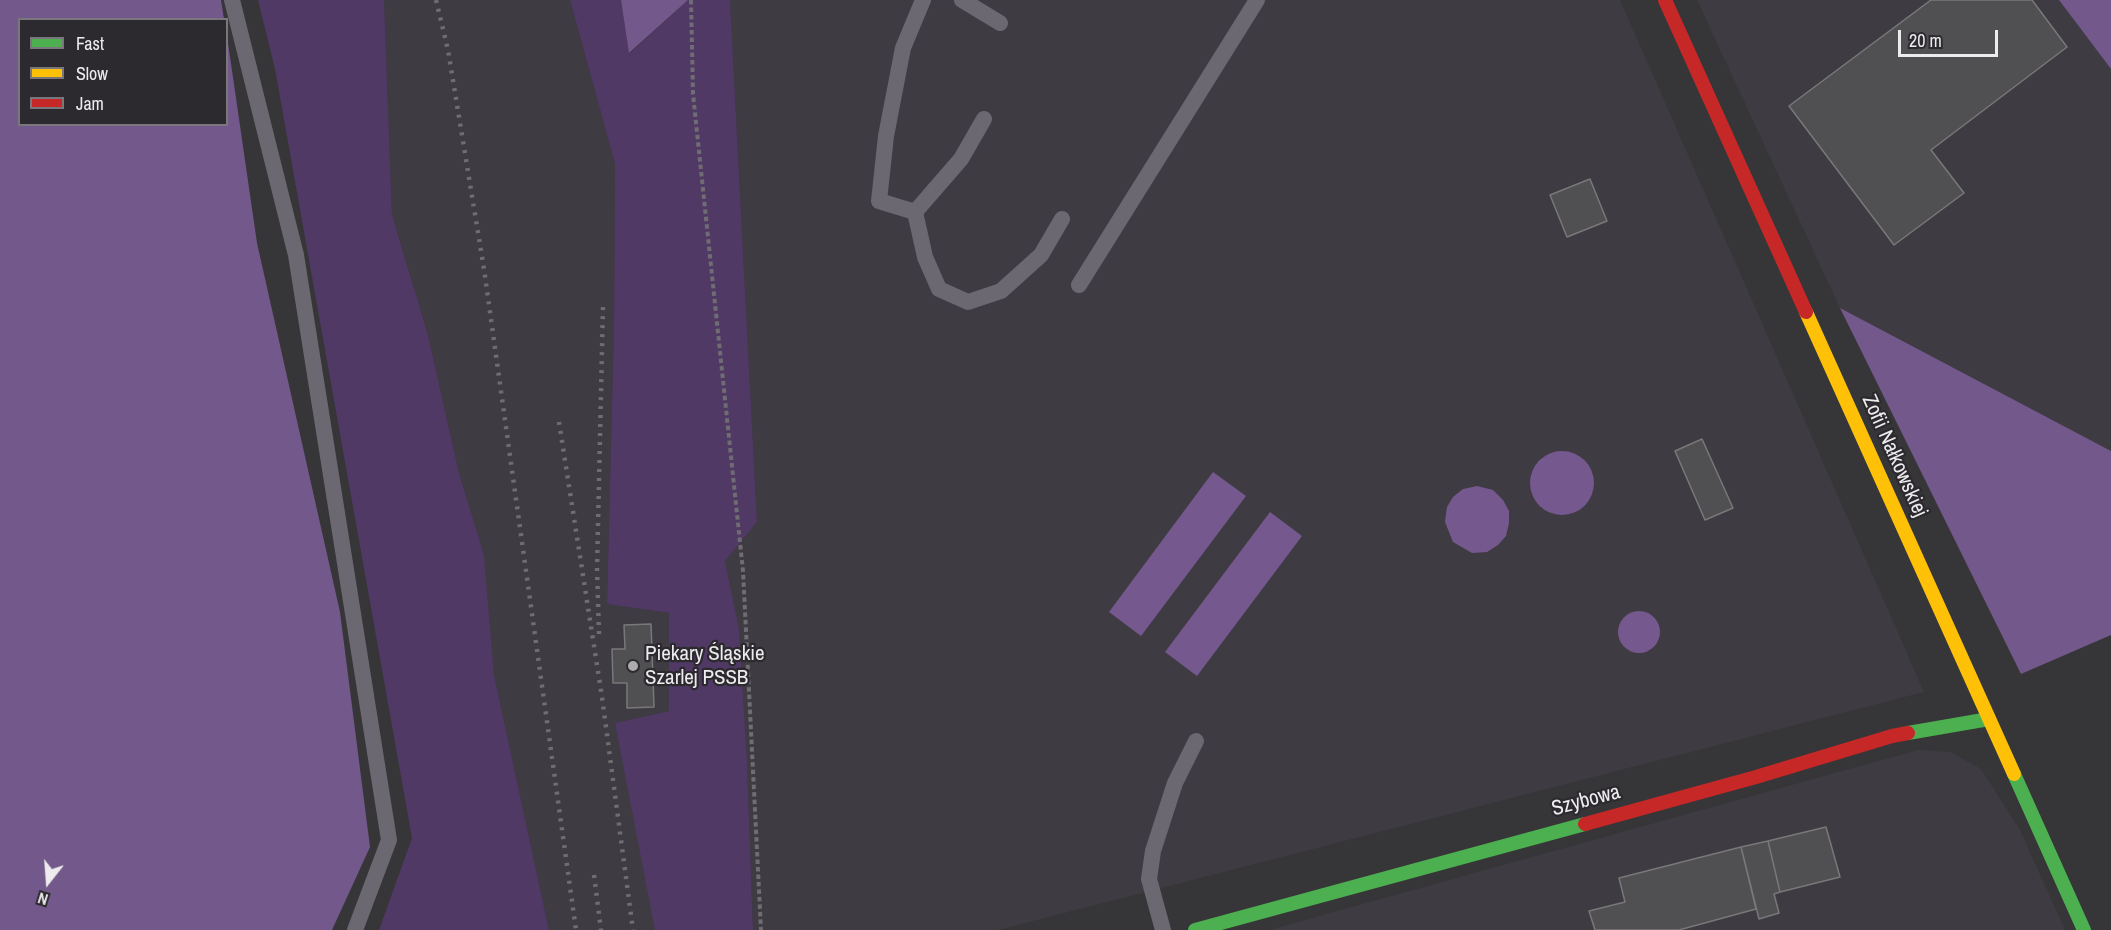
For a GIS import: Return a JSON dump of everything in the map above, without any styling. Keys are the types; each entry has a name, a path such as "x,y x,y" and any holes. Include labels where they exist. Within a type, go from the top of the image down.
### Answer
{"street":[{"name":"Zofii Nałkowskiej","path":"1665,0 2084,930"},
{"name":"Szybowa","path":"1195,930 1756,777 1892,736 1989,719"}],"lane":[{"path":"232,0 296,255 389,840 355,930"},
{"path":"915,212 879,201 886,136 903,48 923,0"},
{"path":"962,0 1000,23"},
{"path":"1079,285 1257,0"},
{"path":"915,212 961,159 984,119"},
{"path":"915,212 925,258 939,289 968,302 1001,291 1041,255 1062,219"},
{"path":"1163,930 1149,879 1153,851 1174,783 1196,741"}],"path":[{"path":"692,0 693,94 742,571 761,930"}],"shaded area":[{"path":"0,0 221,0 224,18 18,18 18,126 228,126 228,43 257,243 340,612 370,847 332,930 0,930"},
{"path":"258,0 384,0 392,215 428,335 459,473 484,555 494,675 549,930 379,930 412,838 275,69"},
{"path":"384,0 570,0 615,164 614,323 607,604 669,613 669,711 615,723 660,930 549,930 494,675 484,555 459,473 428,335 392,215"},
{"path":"570,0 621,0 630,53 688,0 730,0 757,522 725,561 739,629 747,760 753,930 655,930 615,723 669,711 669,613 607,604 614,323 615,164"},
{"path":"621,0 688,0 629,53"},
{"path":"730,0 1620,0 1924,692 998,930 753,930 747,760 739,629 725,561 757,521"},
{"path":"1697,0 2059,0 2111,69 2111,451 1840,308"},
{"path":"2059,0 2111,0 2111,69"},
{"path":"1840,308 2111,451 2111,635 2021,674"},
{"path":"1556,451 1568,451 1585,460 1592,471 1594,483 1592,495 1585,506 1568,515 1556,515 1544,510 1535,501 1530,489 1530,477 1535,465 1544,456"},
{"path":"1213,472 1246,496 1141,636 1109,612"},
{"path":"1477,486 1493,490 1503,500 1509,511 1509,523 1506,536 1498,545 1487,552 1472,553 1453,542 1445,522 1447,507 1453,497 1463,489"},
{"path":"1270,512 1302,536 1197,676 1165,652"},
{"path":"1639,611 1654,617 1660,632 1654,647 1639,653 1624,647 1618,632 1624,617"},
{"path":"1918,750 1950,752 1981,769 2020,830 2065,930 1269,930"}],"building":[{"path":"1931,0 2032,0 2067,47 1931,150 1964,193 1894,245 1789,106"},
{"path":"1590,179 1607,221 1567,237 1550,195"},
{"path":"1702,439 1733,508 1705,520 1675,451"},
{"name":"Piekary Śląskie Szarlej PSSB","path":"651,624 654,707 627,708 627,683 613,683 612,649 625,649 624,625"},
{"path":"1826,827 1840,877 1780,892 1768,841"},
{"path":"1768,841 1780,892 1774,894 1779,913 1759,919 1741,847"},
{"path":"1741,847 1756,909 1679,930 1595,930 1589,911 1625,902 1619,878"}],"railway":[{"path":"436,0 448,50 484,269 576,930"},
{"path":"599,634 597,569 603,307"},
{"path":"559,422 602,697 633,930"},
{"path":"594,875 601,930"}],"traffic: fast":[{"path":"1908,733 1989,719"},
{"path":"2014,774 2084,930"},
{"path":"1195,930 1585,824"}],"traffic: slow":[{"path":"1806,312 2014,774"}],"traffic: jam":[{"path":"1665,0 1806,312"},
{"path":"1585,824 1908,733"}],"place":[{"name":"Piekary Śląskie Szarlej PSSB","path":"633,666"}]}
